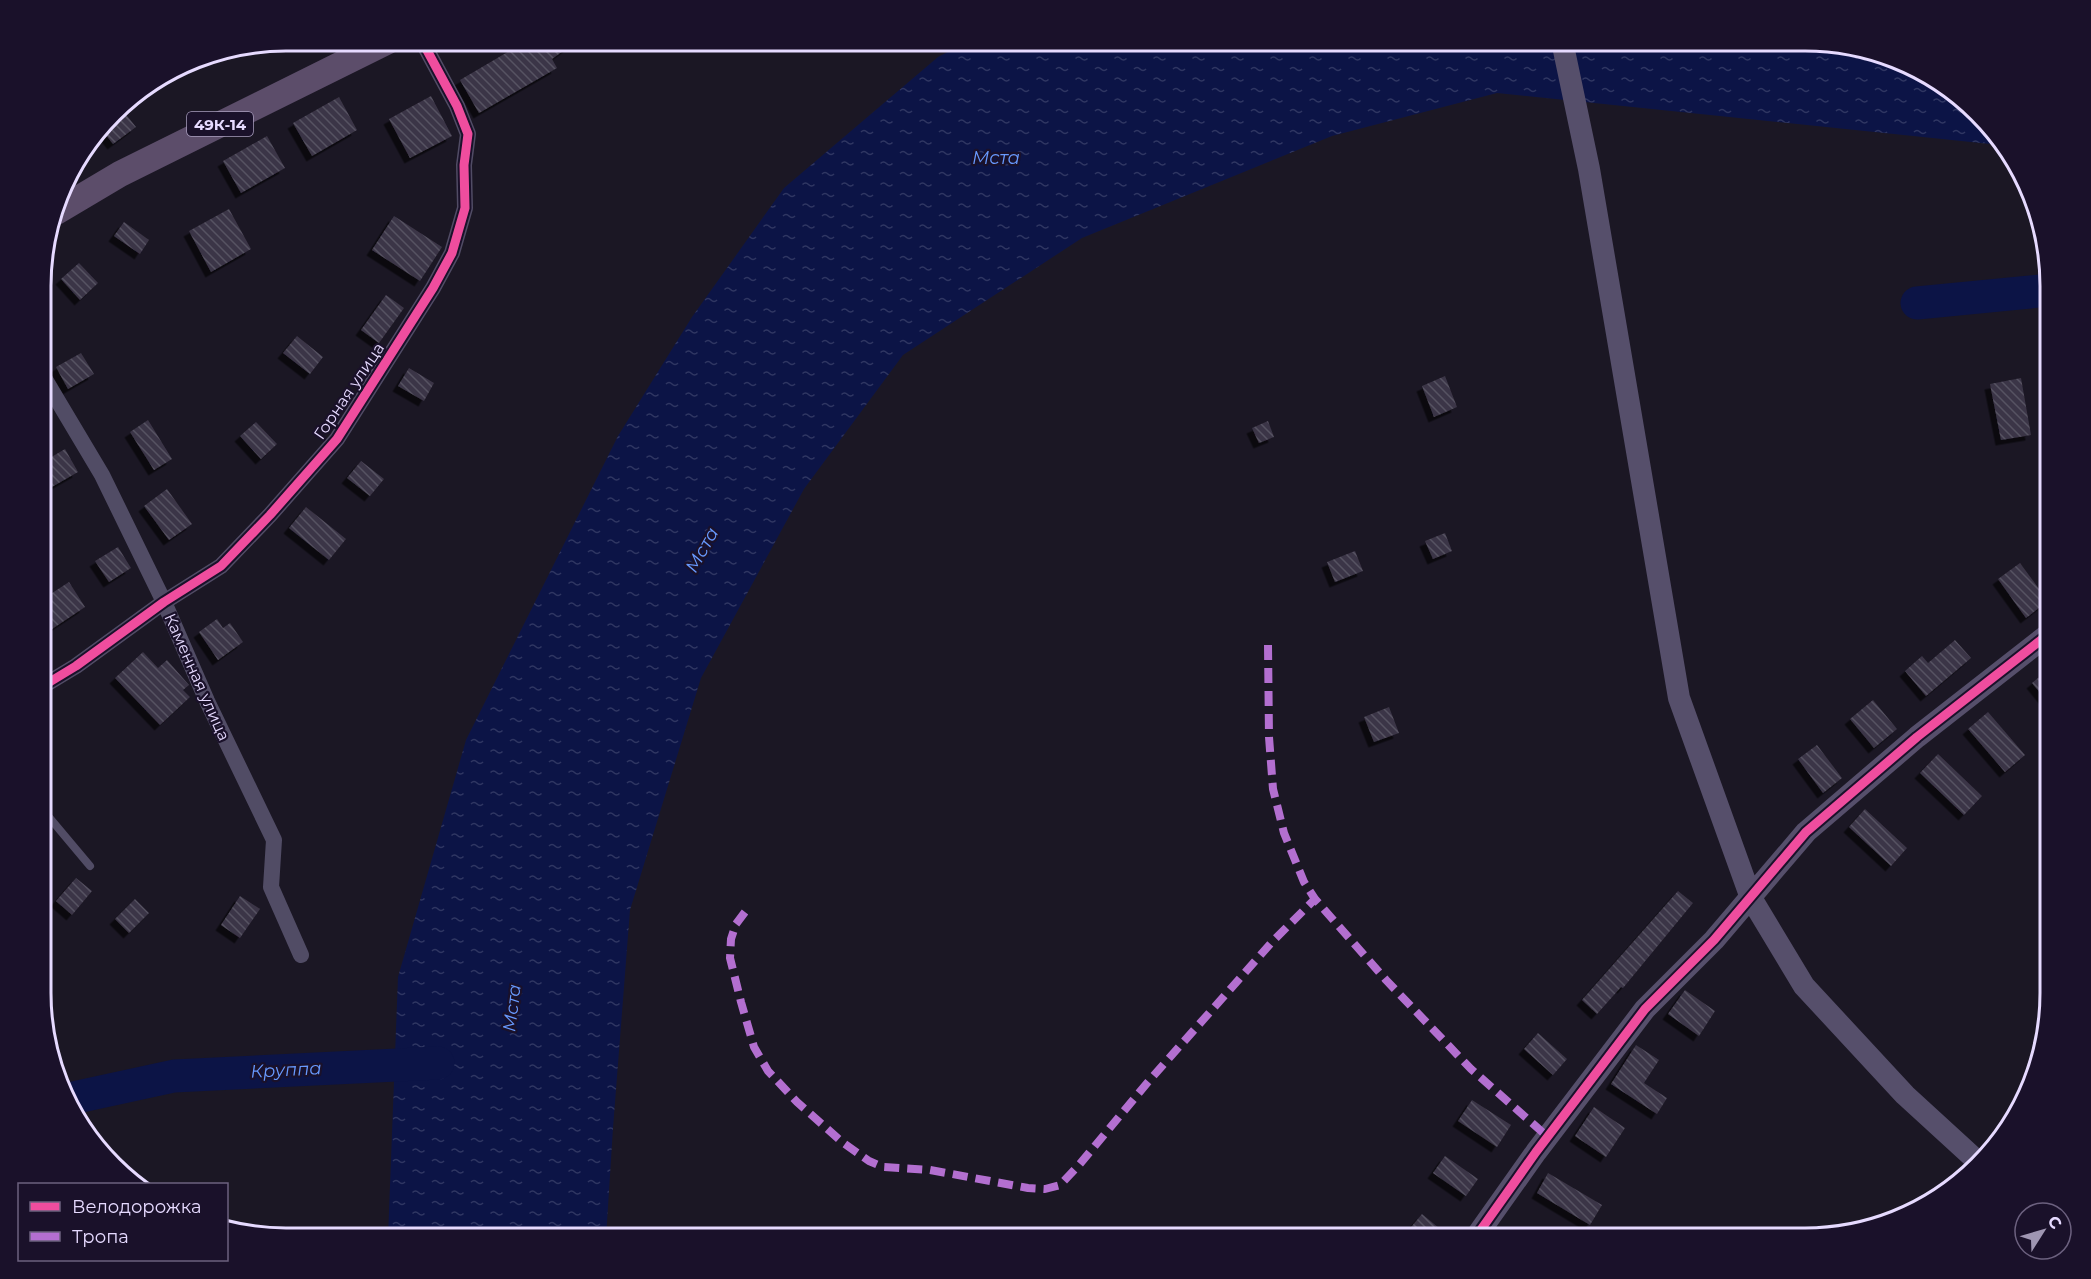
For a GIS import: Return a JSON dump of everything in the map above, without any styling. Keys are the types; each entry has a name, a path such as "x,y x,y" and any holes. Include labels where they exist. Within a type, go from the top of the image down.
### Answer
{"main road":[{"name":"49К-14","path":"65,207 120,174 366,51"},
{"path":"1564,51 1589,169 1679,698 1751,898 1804,986 1905,1095 1973,1157"},
{"path":"1481,1228 1645,1009 1714,940 1806,832 1917,737 2040,641"}],"street":[{"name":"Горная улица","path":"51,681 76,666 164,602 221,566 337,439 434,288 452,253 465,208 468,134 457,106 428,51"},
{"name":"Каменная улица","path":"51,389 102,475 164,602 207,700 274,840 271,887 301,956"}],"lane":[{"path":"51,820 90,866"}],"water":[{"name":"Мста","path":"950,51 1805,51 1835,53 1880,63 1909,75 1960,109 1992,144 1497,93 1332,136 1082,238 903,355 804,489 701,678 630,910 607,1228 388,1228 398,977 466,740 618,436 692,317 784,188 938,57"}],"building":[{"path":"509,51 563,51 552,59 557,68 479,113 460,80"},
{"path":"431,96 452,136 410,158 389,119"},
{"path":"339,97 357,130 312,156 293,123"},
{"path":"126,114 136,127 113,144 106,135"},
{"path":"267,136 285,168 241,193 223,161"},
{"path":"229,209 251,249 211,272 189,231"},
{"path":"394,216 442,247 420,281 372,250"},
{"path":"124,222 149,240 140,254 114,236"},
{"path":"79,263 98,283 80,300 61,279"},
{"path":"386,295 404,308 379,343 361,330"},
{"path":"297,336 323,357 310,374 283,353"},
{"path":"81,353 94,374 68,389 56,367"},
{"path":"409,368 434,383 424,401 398,386"},
{"path":"1445,376 1457,407 1434,417 1422,386"},
{"path":"2021,378 2031,435 2001,440 1990,384"},
{"path":"148,420 172,459 154,470 130,432"},
{"path":"1268,421 1274,437 1259,443 1252,428"},
{"path":"256,422 277,444 261,459 240,436"},
{"path":"65,449 78,472 51,487 51,457"},
{"path":"361,461 384,479 370,496 347,478"},
{"path":"167,489 192,524 169,540 144,506"},
{"path":"306,507 346,539 329,560 289,528"},
{"path":"1445,533 1452,551 1433,559 1425,541"},
{"path":"118,547 131,568 109,582 95,561"},
{"path":"1355,551 1363,571 1335,582 1327,562"},
{"path":"2020,563 2040,590 2040,607 2026,618 1998,579"},
{"path":"69,582 85,607 51,630 51,594"},
{"path":"217,619 223,628 230,623 243,642 218,660 199,632"},
{"path":"1955,640 1971,658 1926,696 1905,671 1922,656 1928,663"},
{"path":"143,652 158,668 167,660 189,685 183,690 190,697 160,725 115,678"},
{"path":"2040,676 2040,693 2032,683"},
{"path":"1873,700 1897,729 1874,748 1850,719"},
{"path":"1389,707 1399,733 1374,742 1364,717"},
{"path":"1988,712 2025,755 2005,772 1968,729"},
{"path":"1817,745 1842,778 1823,793 1798,759"},
{"path":"1938,754 1982,796 1964,815 1920,773"},
{"path":"1865,809 1907,848 1891,866 1849,827"},
{"path":"76,878 92,891 72,915 56,901"},
{"path":"1678,891 1693,903 1623,988 1621,987 1597,1014 1582,1000"},
{"path":"240,896 260,909 240,938 221,925"},
{"path":"135,899 149,913 129,933 115,919"},
{"path":"1685,990 1715,1011 1699,1036 1668,1014"},
{"path":"1538,1033 1567,1059 1553,1075 1524,1049"},
{"path":"1636,1045 1659,1060 1644,1083 1667,1098 1657,1114 1611,1084"},
{"path":"1472,1100 1511,1125 1497,1147 1458,1121"},
{"path":"1594,1107 1625,1128 1606,1157 1575,1136"},
{"path":"1445,1156 1478,1179 1466,1196 1433,1173"},
{"path":"1548,1173 1602,1205 1590,1225 1537,1193"},
{"path":"1422,1214 1439,1228 1410,1228"}],"waterway":[{"path":"1917,303 2040,291"},
{"name":"Круппа","path":"75,1097 174,1076 438,1063"}],"marked path":[{"path":"1268,645 1269,737 1273,789 1284,833 1304,882 1315,899 1386,980 1471,1069 1548,1137"},
{"path":"745,912 736,924 731,939 730,958 741,1002 754,1047 768,1071 797,1102 842,1142 869,1161 883,1167 930,1170 1045,1189 1060,1185 1079,1165 1148,1082 1272,942 1315,899"}],"cycle path":[{"path":"51,681 76,666 164,602 221,566 337,439 433,288 452,253 465,208 464,165 468,134 457,106 427,51"},
{"path":"1482,1228 1536,1152 1645,1009 1714,940 1806,832 1917,737 2040,641"}]}
